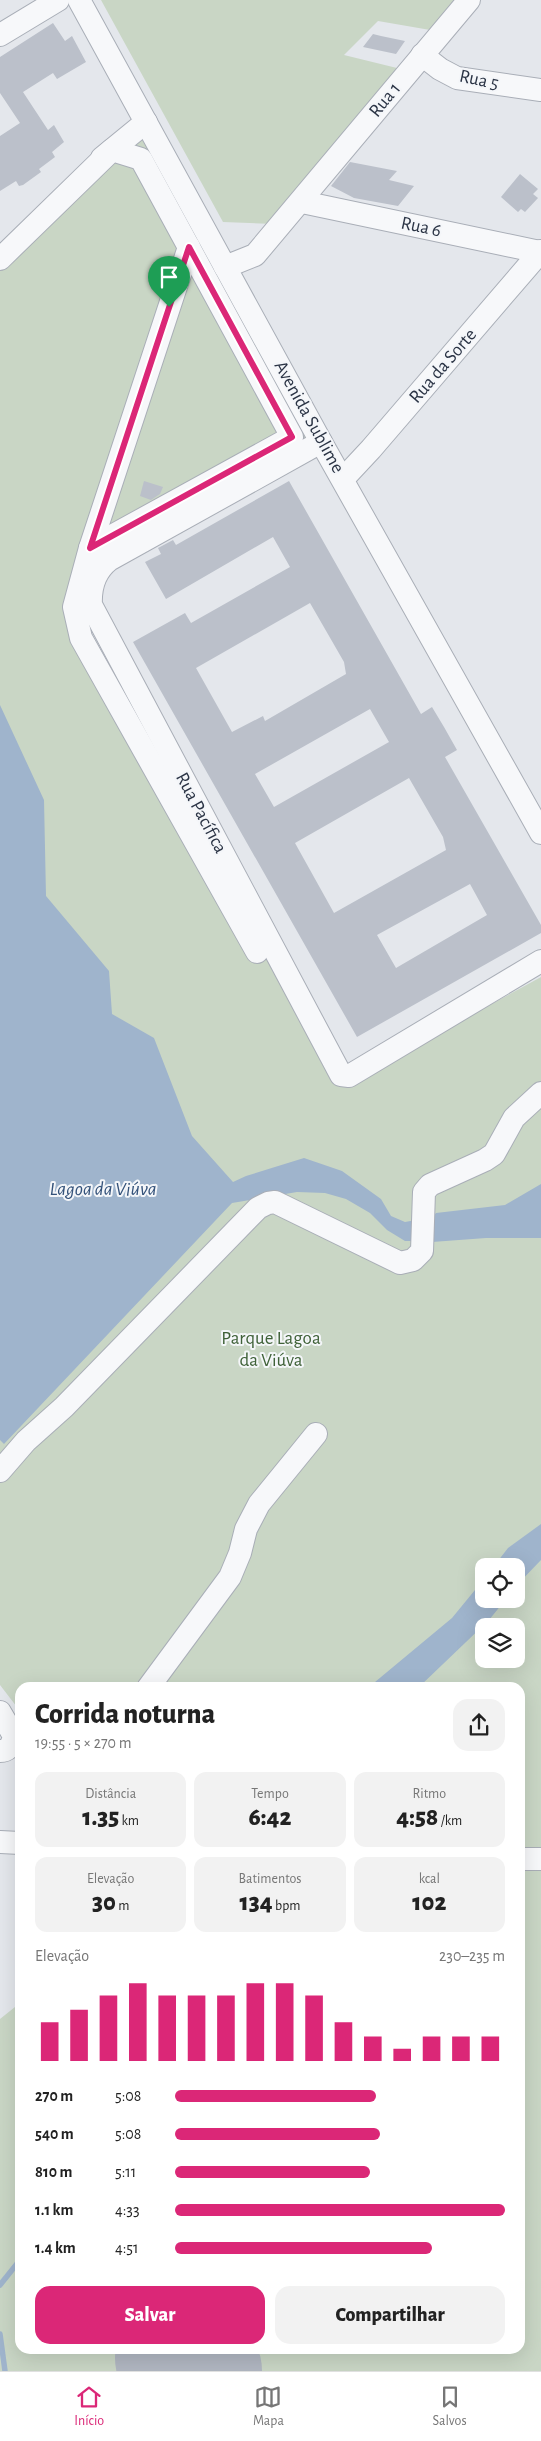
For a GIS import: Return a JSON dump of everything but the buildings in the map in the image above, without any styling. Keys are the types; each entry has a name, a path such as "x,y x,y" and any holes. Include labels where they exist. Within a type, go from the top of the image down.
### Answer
{"street":[{"path":"0,35 58,0"},
{"name":"Avenida Sublime","path":"79,0 321,442 343,478 541,833"},
{"name":"Rua 1","path":"225,267 255,255 302,202 422,55 470,0"},
{"name":"Rua 5","path":"422,55 440,69 456,78 541,90"},
{"path":"0,241 146,122"},
{"path":"90,548 292,437 141,159 112,150"},
{"path":"0,259 112,150"},
{"name":"Rua 6","path":"302,202 541,252"},
{"path":"189,247 90,548 74,607 81,638 335,1090"},
{"name":"Rua da Sorte","path":"343,478 534,273 541,252"},
{"name":"Rua Pacífica","path":"321,442 109,560 101,566 96,575 90,595 91,605 341,1075 349,1076 541,961"},
{"path":"0,1471 26,1441 64,1406 258,1208 275,1202 400,1263 413,1260 422,1251 424,1192 427,1188 494,1154 514,1118 541,1093"},
{"path":"152,1682 230,1577 240,1553 246,1529 259,1504 316,1434"},
{"path":"0,1712 14,1736 10,1747 6,1751 0,1751"},
{"path":"0,1842 15,1843"},
{"path":"525,1860 541,1859"}],"green space":[{"path":"101,0 462,0 436,31 378,21 344,55 401,69 274,224 223,222"},
{"name":"Parque Lagoa da Viúva","path":"143,136 310,440 106,550 82,615 96,644 339,1087 541,977 541,2371 228,2371 200,2354 525,2354 525,1682 15,1682 15,1704 0,1685 0,259"},
{"path":"15,2007 15,2354 169,2354 160,2369 162,2371 0,2371 0,2019"}],"water":[{"name":"Lagoa da Viúva","path":"0,705 44,800 46,896 109,971 112,1014 154,1038 192,1136 233,1182 246,1176 304,1158 342,1171 381,1199 391,1216 405,1222 416,1220 416,1241 405,1241 387,1230 370,1213 346,1199 325,1193 297,1192 232,1203 4,1444 0,1440"},
{"path":"541,1184 541,1238 486,1238 432,1242 431,1219 436,1213 505,1205"},
{"path":"541,1524 541,1560 525,1577 525,1558 500,1558 508,1548"},
{"path":"475,1590 475,1608 499,1608 491,1618 475,1618 475,1633 424,1682 375,1682 452,1618"}],"waterway":[{"path":"0,2285 15,2266"},
{"path":"0,2334 5,2371"}],"runway":[{"path":"178,2358 199,2371"}],"route":[{"path":"189,247 292,437 90,548 130,428 169,307 189,247"}]}
